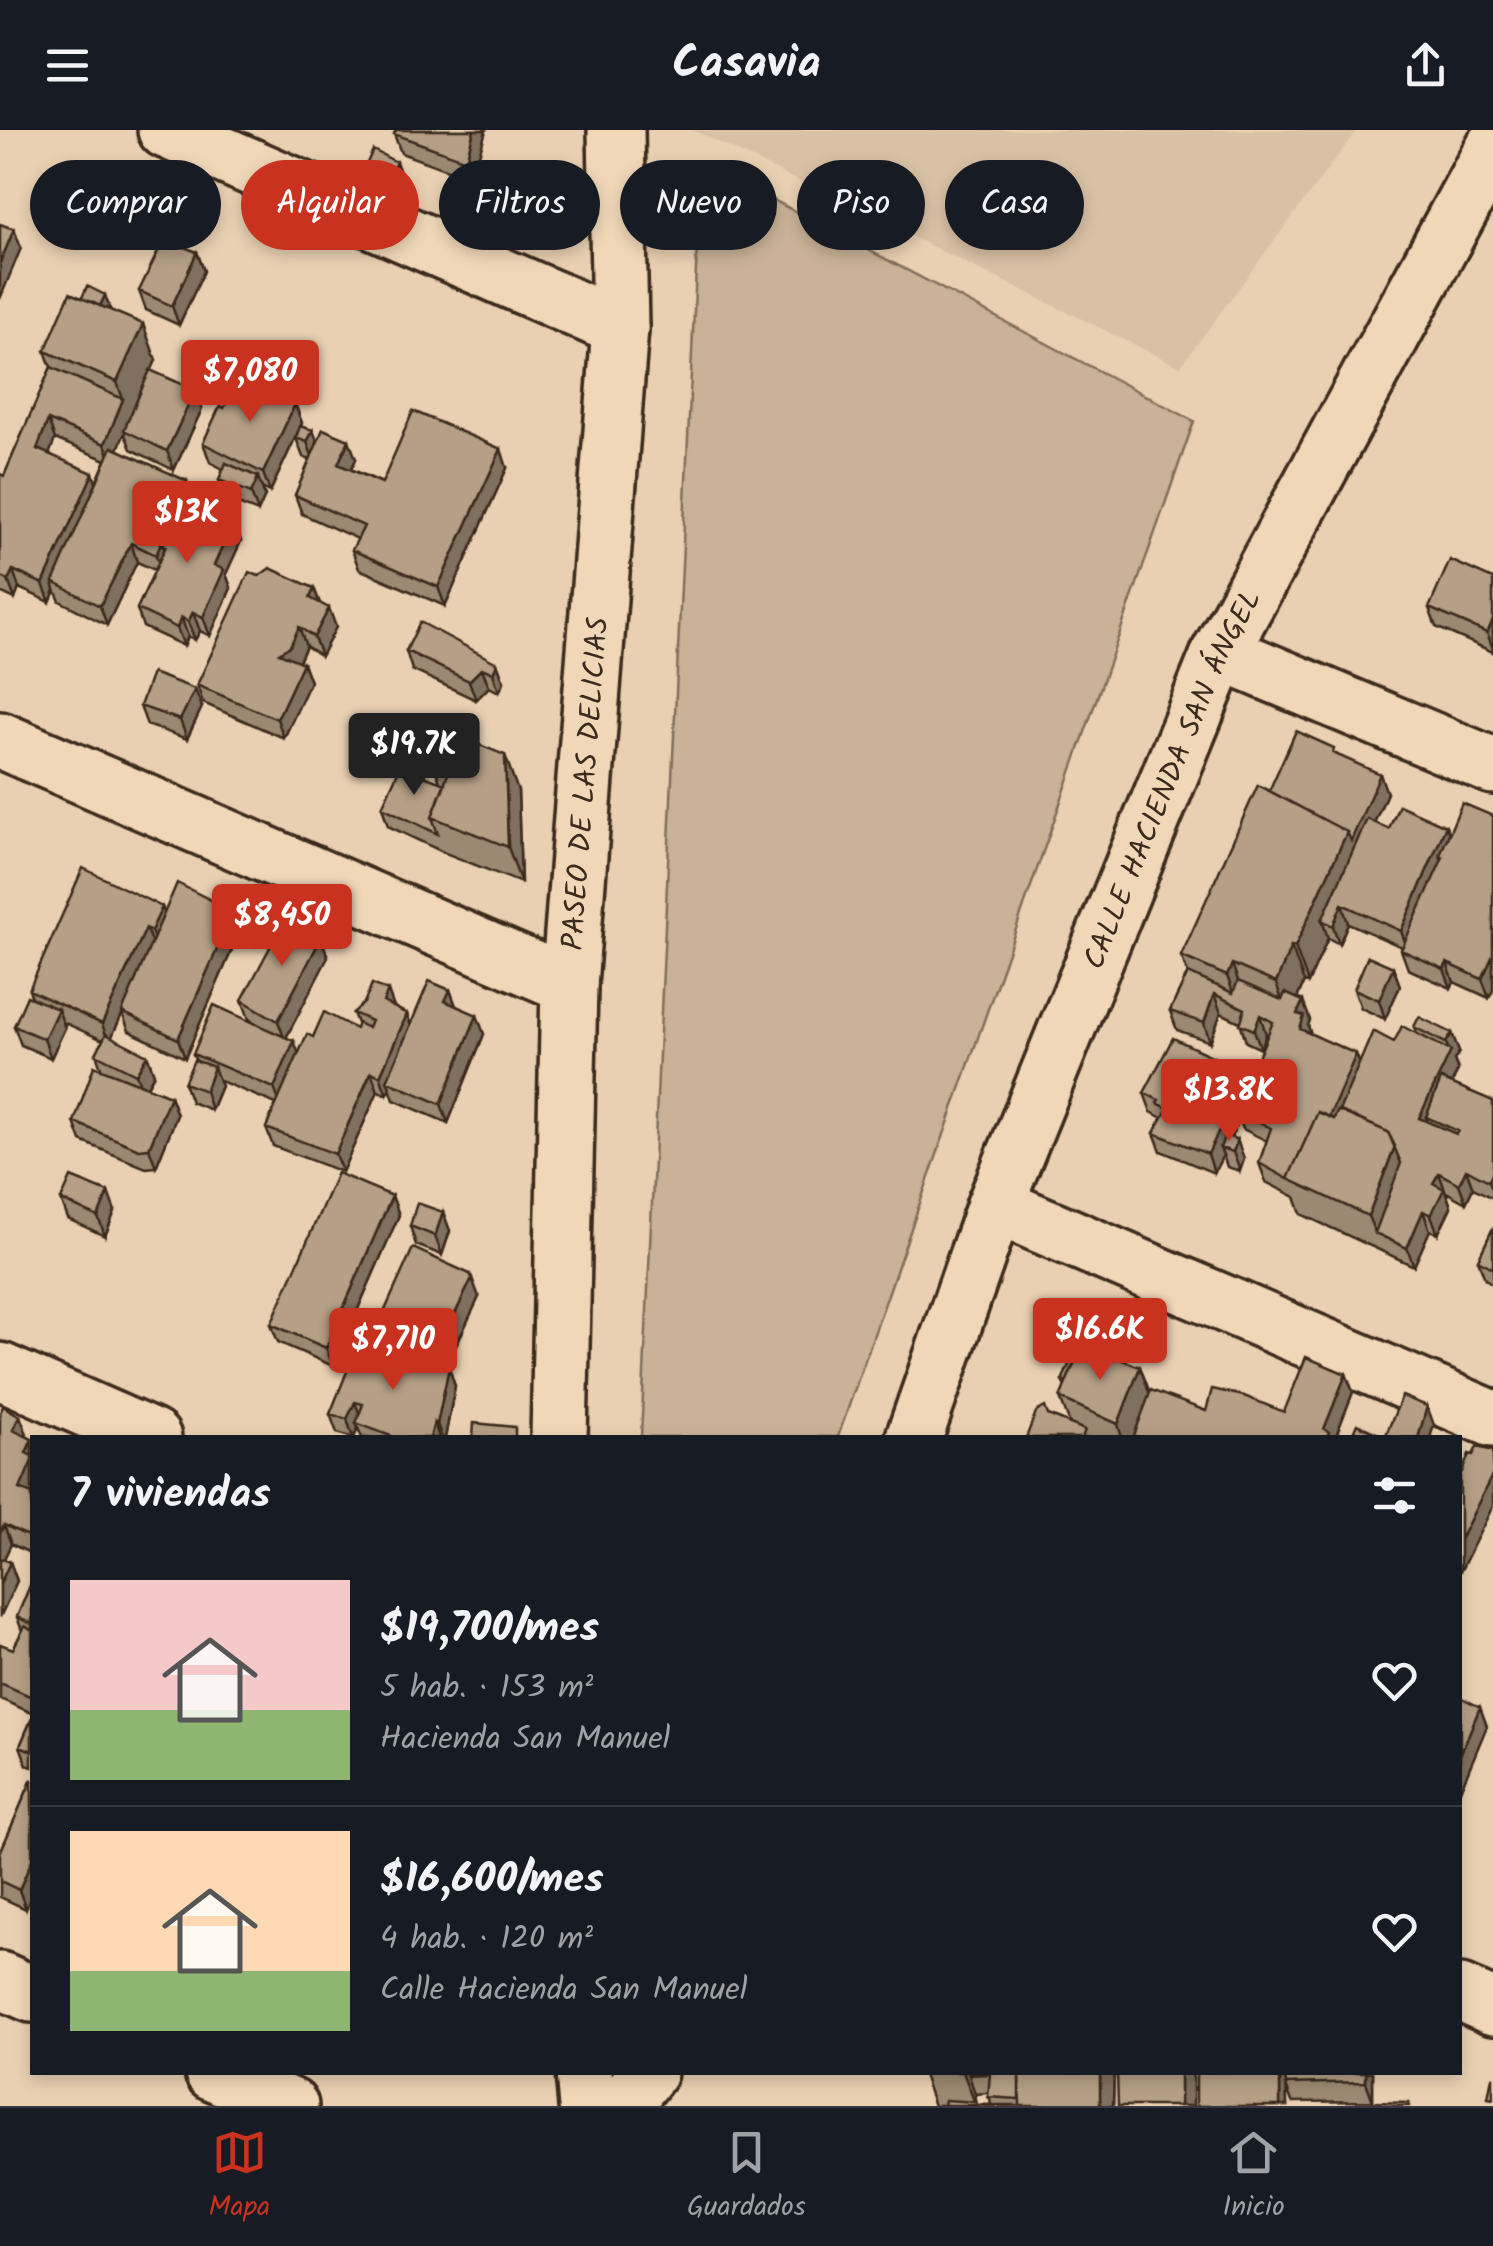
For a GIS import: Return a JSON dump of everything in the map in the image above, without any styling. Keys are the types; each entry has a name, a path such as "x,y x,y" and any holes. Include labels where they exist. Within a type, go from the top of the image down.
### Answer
{"street":[{"path":"166,130 620,328"},
{"name":"PASEO DE LAS DELICIAS","path":"559,1435 569,985 620,328 616,130"},
{"name":"CALLE HACIENDA SAN ÁNGEL","path":"915,1435 995,1205 1220,652 1493,149"},
{"path":"1220,652 1493,766"},
{"path":"0,740 569,985"},
{"path":"995,1205 1493,1419"},
{"path":"0,1370 146,1435"},
{"path":"0,1980 30,1993"},
{"path":"1462,1993 1493,2007"},
{"path":"220,2075 290,2106"},
{"path":"584,2075 586,2106"},
{"path":"622,2106 647,2075"}],"shaded area":[{"path":"693,130 1357,130 1180,367 925,243 925,160 797,160 797,181 777,171 777,160 755,160"},
{"path":"777,202 797,212 797,250 869,250 1194,421 839,1435 641,1435 697,250 777,250"}],"building":[{"path":"396,130 474,130 466,160 394,134"},
{"path":"373,150 392,160 368,160"},
{"path":"0,224 14,229 0,263"},
{"path":"159,250 197,252 172,306 139,291"},
{"path":"87,286 105,295 100,306 82,298"},
{"path":"70,293 143,324 117,382 45,351"},
{"path":"51,367 123,399 105,444 48,420 37,449 93,473 43,584 13,570 8,580 0,576 0,474 4,476"},
{"path":"150,370 195,390 167,451 124,430"},
{"path":"239,377 295,404 263,473 203,443"},
{"path":"413,411 501,449 438,587 352,550 364,526 295,495 323,429 349,440 338,464 382,483"},
{"path":"300,426 313,430 307,442 296,438"},
{"path":"112,447 187,481 156,555 131,543 100,606 53,582"},
{"path":"226,463 258,477 251,493 219,480"},
{"path":"183,499 234,522 214,565 224,570 203,617 193,612 188,622 181,617 177,628 137,609"},
{"path":"1450,560 1493,579 1493,620 1487,633 1429,608"},
{"path":"270,568 314,588 310,598 329,608 314,637 299,627 290,646 279,653 303,663 277,719 197,685 249,572 259,576"},
{"path":"420,622 497,663 493,673 482,668 469,681 406,651"},
{"path":"152,673 195,689 180,720 140,706"},
{"path":"1296,731 1380,774 1351,841 1347,832 1269,791"},
{"path":"447,732 505,755 508,847 432,817 449,771 434,766"},
{"path":"400,767 445,784 432,817 438,834 382,807"},
{"path":"1258,785 1347,832 1276,983 1232,964 1227,976 1181,956"},
{"path":"1462,803 1493,816 1493,955 1482,979 1447,963 1444,969 1401,950 1443,857 1440,855"},
{"path":"1399,805 1446,826 1401,931 1342,904 1333,926 1322,920 1367,819 1389,829"},
{"path":"83,868 162,907 151,931 146,928 102,1024 29,990"},
{"path":"177,883 229,909 238,889 260,898 248,926 230,919 178,1039 122,1012"},
{"path":"286,917 321,938 278,1021 242,1000"},
{"path":"1368,956 1393,967 1379,1000 1354,989"},
{"path":"1188,973 1233,993 1238,981 1282,1000 1285,993 1303,1001 1297,1014 1304,1016 1300,1029 1356,1054 1329,1117 1318,1112 1288,1179 1259,1163 1271,1128 1236,1110 1273,1022 1260,1015 1254,1030 1240,1024 1245,1009 1214,994 1204,1023 1170,1011"},
{"path":"429,981 450,990 445,1001 477,1015 441,1104 387,1081"},
{"path":"372,984 388,991 383,1002 407,1014 380,1076 371,1072 335,1154 266,1128 307,1034 313,1037 324,1012 356,1029 358,1023 368,1028 371,1021 353,1013 364,1003"},
{"path":"27,996 58,1009 44,1039 14,1026"},
{"path":"214,1005 294,1041 274,1088 193,1054"},
{"path":"1419,1017 1452,1033 1446,1043 1414,1027"},
{"path":"1402,1026 1451,1051 1419,1118 1456,1134 1458,1131 1426,1117 1441,1079 1493,1101 1493,1171 1489,1181 1466,1169 1459,1184 1439,1173 1433,1183 1444,1189 1431,1215 1423,1211 1407,1248 1375,1233 1401,1163 1388,1132 1339,1111 1373,1031 1394,1042"},
{"path":"106,1034 147,1055 136,1074 96,1054"},
{"path":"1173,1038 1246,1072 1208,1154 1154,1133 1168,1108 1144,1093"},
{"path":"194,1060 214,1067 205,1091 184,1083"},
{"path":"94,1066 170,1096 149,1148 139,1149 74,1122"},
{"path":"1338,1110 1388,1132 1395,1146 1368,1216 1288,1179 1318,1112 1334,1119"},
{"path":"1225,1135 1237,1140 1233,1152 1220,1148"},
{"path":"337,1173 392,1196 326,1348 271,1324"},
{"path":"71,1177 108,1192 98,1217 61,1200"},
{"path":"417,1203 443,1212 435,1236 410,1226"},
{"path":"1493,1228 1493,1268 1478,1260"},
{"path":"413,1248 472,1278 437,1352 377,1328"},
{"path":"358,1344 449,1367 437,1424 434,1422 431,1435 388,1435 356,1423 363,1404 355,1402 347,1419 330,1414"},
{"path":"1082,1344 1140,1367 1118,1424 1060,1398"},
{"path":"1306,1357 1346,1374 1324,1429 1328,1435 1134,1435 1151,1390 1206,1411 1212,1389 1244,1396 1284,1412"},
{"path":"1072,1358 1076,1360 1066,1382 1062,1381"},
{"path":"1402,1396 1427,1406 1419,1435 1386,1435"},
{"path":"3,1406 20,1416 13,1430 30,1438 26,1453 30,1455 30,1466 20,1489 30,1493 30,1537 4,1525 0,1533"},
{"path":"1045,1407 1048,1415 1085,1430 1083,1435 1027,1435 1036,1412"},
{"path":"474,1423 515,1427 515,1435 473,1435"},
{"path":"1357,1424 1381,1435 1352,1435"},
{"path":"1477,1447 1493,1451 1493,1473 1462,1536 1462,1472 1469,1454 1473,1455"},
{"path":"0,1558 10,1562 0,1584"},
{"path":"30,1586 30,1623 17,1617"},
{"path":"25,1626 30,1630 30,1696 0,1683 0,1644 13,1649"},
{"path":"1462,1698 1480,1707 1462,1750"},
{"path":"30,1723 30,1750 20,1746"},
{"path":"30,1784 30,1864 19,1890 0,1881 0,1853"},
{"path":"990,2075 1019,2075 1019,2099 988,2097"},
{"path":"1019,2075 1100,2075 1100,2106 1020,2106"},
{"path":"1117,2075 1180,2075 1180,2106 1118,2106"},
{"path":"1196,2075 1280,2075 1280,2106 1196,2106"},
{"path":"1285,2075 1366,2075 1366,2082 1286,2084"},
{"path":"1493,2077 1493,2099 1488,2098"},
{"path":"945,2100 976,2102 976,2105 944,2105"},
{"path":"1373,2102 1409,2103 1409,2106 1372,2106"},
{"path":"1014,2105 1014,2106 938,2106"}]}
